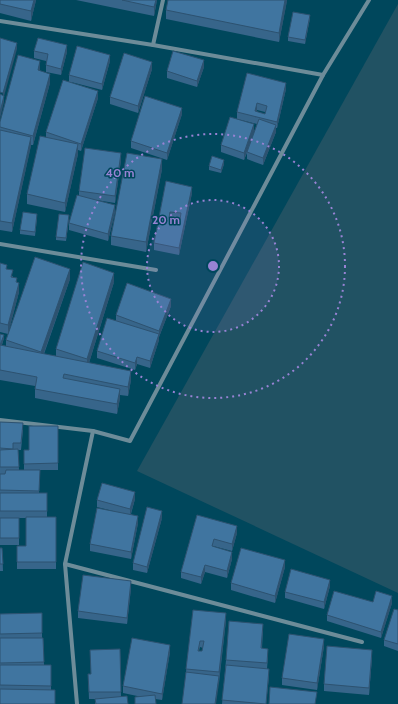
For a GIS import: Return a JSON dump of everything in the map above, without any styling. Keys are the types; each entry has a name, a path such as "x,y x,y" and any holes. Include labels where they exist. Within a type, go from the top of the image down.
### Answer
{"street":[{"path":"153,45 163,0"},
{"path":"0,420 93,431 130,441 323,75 369,0"},
{"path":"0,21 153,45 323,75"},
{"path":"0,244 156,270"},
{"path":"77,704 65,564 93,431"},
{"path":"65,564 362,642"}],"shaded area":[{"path":"398,4 398,593 137,471"}],"building":[{"path":"0,0 34,0 31,11 0,4"},
{"path":"122,0 156,0 154,7"},
{"path":"168,0 285,0 279,33 166,10"},
{"path":"293,12 310,15 305,40 288,37"},
{"path":"0,38 17,43 3,93 0,92"},
{"path":"38,38 67,45 61,69 46,65 48,54 34,51"},
{"path":"77,46 110,55 102,84 69,75"},
{"path":"173,51 204,60 197,81 167,71"},
{"path":"124,53 152,62 138,106 110,97"},
{"path":"18,55 40,61 38,70 50,74 33,136 0,127 0,122"},
{"path":"247,73 286,83 277,122 237,112","holes":["257,103 267,106 265,114 255,111"]},
{"path":"63,80 98,91 81,144 46,132"},
{"path":"0,94 4,96 0,112"},
{"path":"145,96 182,108 167,153 131,141"},
{"path":"230,117 254,124 244,153 221,145"},
{"path":"259,119 276,125 263,158 247,152"},
{"path":"0,130 31,137 12,223 0,221"},
{"path":"40,136 78,144 65,203 27,194"},
{"path":"85,148 121,153 115,196 79,191"},
{"path":"127,153 162,159 146,242 111,236"},
{"path":"212,156 224,160 221,170 209,166"},
{"path":"166,181 192,187 179,248 154,243","holes":["170,212 181,213 180,220 169,218"]},
{"path":"77,195 115,205 108,234 69,223"},
{"path":"23,212 37,214 35,232 20,230"},
{"path":"59,214 69,215 66,238 56,237"},
{"path":"35,257 70,269 41,352 6,340"},
{"path":"83,262 114,273 87,359 56,349"},
{"path":"0,263 7,265 6,269 13,270 11,277 17,278 16,282 19,283 8,325 0,323"},
{"path":"127,283 171,299 159,331 116,315"},
{"path":"107,318 159,334 150,361 137,357 135,363 97,351"},
{"path":"0,334 4,335 0,345"},
{"path":"0,345 131,371 128,387 64,374 63,378 120,389 117,404 35,389 37,377 0,370"},
{"path":"0,422 23,423 21,443 13,443 13,449 0,448"},
{"path":"29,426 58,426 58,463 24,464 24,450 29,450"},
{"path":"18,449 19,467 0,467 0,450"},
{"path":"6,470 40,470 39,491 0,490 0,474 5,474"},
{"path":"102,483 135,492 130,509 97,500"},
{"path":"0,493 47,493 47,511 0,511"},
{"path":"147,507 162,511 147,567 133,563"},
{"path":"97,508 138,516 131,552 90,544"},
{"path":"197,515 237,526 232,544 214,539 212,546 232,552 227,571 205,565 201,577 181,572"},
{"path":"26,517 56,517 56,562 17,562 17,546 26,546"},
{"path":"0,518 19,518 19,538 0,538"},
{"path":"0,548 2,548 3,564 0,564"},
{"path":"241,548 285,560 275,596 231,583"},
{"path":"291,569 330,580 324,602 285,592"},
{"path":"83,575 131,581 127,618 78,611"},
{"path":"334,591 373,602 376,591 392,596 381,632 327,615"},
{"path":"394,609 398,610 398,644 384,640"},
{"path":"193,610 226,613 219,672 186,669","holes":["200,641 204,641 202,651 198,651"]},
{"path":"42,613 42,633 0,634 0,614"},
{"path":"229,621 263,624 261,648 268,649 267,663 226,660"},
{"path":"289,634 324,639 317,683 282,678"},
{"path":"0,638 43,638 44,662 0,663"},
{"path":"132,638 170,645 162,694 123,686"},
{"path":"327,646 372,650 369,688 324,684"},
{"path":"120,649 121,692 89,692 88,674 91,674 90,650"},
{"path":"0,665 51,665 51,686 0,685"},
{"path":"226,665 269,669 266,704 222,700"},
{"path":"186,672 219,676 215,704 182,704"},
{"path":"270,687 317,692 315,704 269,704"},
{"path":"0,689 55,690 55,704 0,704"},
{"path":"155,695 156,704 135,704 135,697"},
{"path":"127,696 128,704 96,704 95,699"}]}
